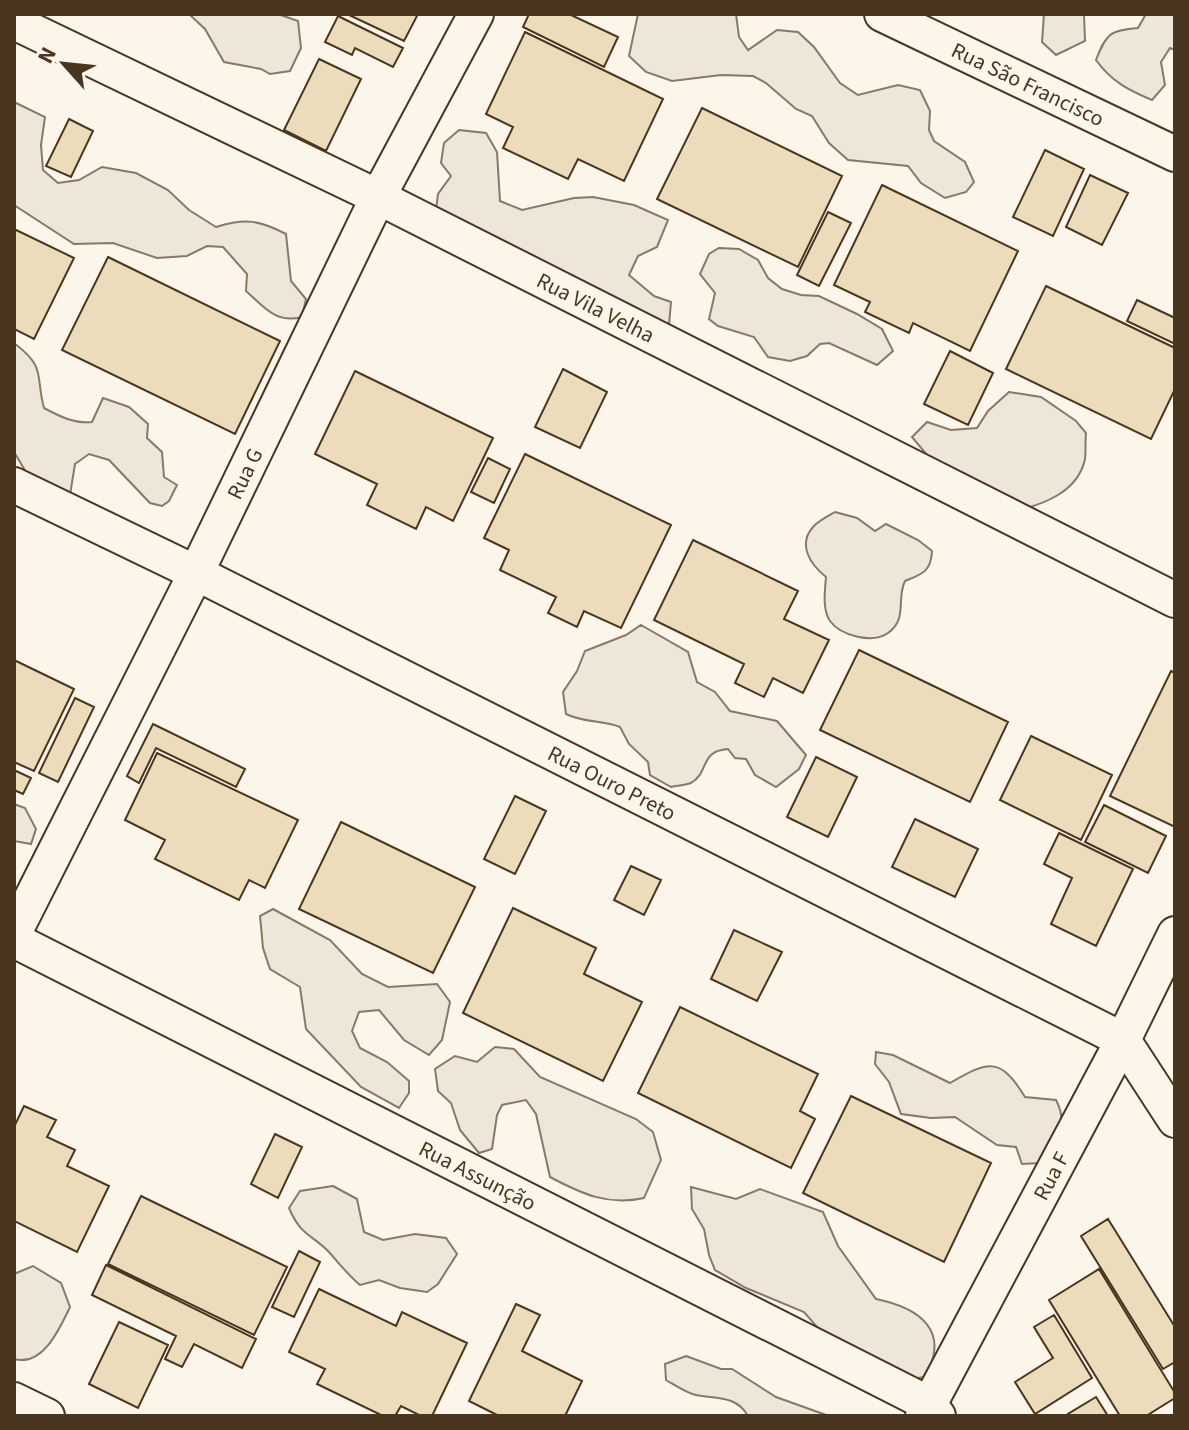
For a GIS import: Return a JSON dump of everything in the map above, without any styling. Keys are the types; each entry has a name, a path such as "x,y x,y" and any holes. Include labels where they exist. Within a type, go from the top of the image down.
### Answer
{"street":[{"name":"Rua G","path":"14,933 196,573 378,197 476,14"},
{"name":"Rua São Francisco","path":"882,14 1175,154"},
{"name":"Rua Vila Velha","path":"14,22 378,197 1175,600"},
{"name":"Rua Ouro Preto","path":"14,485 196,573 1123,1040"},
{"name":"Rua F","path":"930,1412 1175,934"},
{"name":"Rua Assunção","path":"14,940 930,1412"},
{"path":"1123,1040 1175,1120"},
{"path":"14,1400 47,1416"}],"shaded area":[{"path":"189,14 278,14 298,21 301,48 290,71 270,74 261,69 224,62 205,29"},
{"path":"638,14 736,14 739,37 748,50 777,30 798,32 814,47 840,83 858,95 898,85 920,90 930,111 929,130 934,141 965,162 974,182 966,192 945,198 921,183 908,166 848,160 829,143 812,116 796,109 753,76 721,75 672,81 646,72 629,56"},
{"path":"1044,14 1084,14 1085,41 1056,55 1042,42"},
{"path":"1146,14 1175,14 1175,50 1170,48 1161,62 1165,85 1152,100 1121,84 1096,60 1110,35 1138,28"},
{"path":"14,102 45,117 41,145 43,170 58,183 79,180 102,167 136,173 168,190 189,210 216,227 252,222 286,234 291,281 306,299 302,317 278,316 259,303 246,291 247,274 223,247 207,246 187,256 157,258 113,243 74,244 14,205"},
{"path":"459,130 486,133 497,152 500,201 522,210 574,198 593,197 634,205 668,220 657,247 638,256 629,275 654,296 671,302 669,325 656,332 435,218 438,194 451,176 441,163 444,143"},
{"path":"719,248 739,249 758,260 768,278 782,289 819,296 857,314 882,329 893,351 877,365 829,343 820,344 807,356 790,361 768,357 754,337 718,326 709,319 715,293 700,274 709,254"},
{"path":"14,343 36,366 44,408 73,421 92,422 103,398 129,407 148,424 147,438 162,452 164,477 177,485 169,501 162,506 150,503 109,460 89,454 75,464 70,495 32,482 14,452"},
{"path":"1009,392 1041,397 1076,421 1086,433 1085,459 1075,480 1058,495 1016,511 942,473 912,437 927,422 951,430 977,428 988,411"},
{"path":"835,512 857,518 875,531 886,524 932,551 930,564 924,571 905,581 898,622 882,636 866,638 849,634 835,626 827,616 826,577 811,561 806,541 815,525"},
{"path":"641,625 688,652 697,682 715,692 730,711 777,721 806,755 799,769 776,787 755,775 746,759 735,758 728,749 713,754 691,783 671,787 650,775 648,762 629,744 620,727 566,714 563,692 577,671 585,651 626,635"},
{"path":"14,804 25,808 36,829 31,844 14,841"},
{"path":"273,909 330,940 362,974 388,987 437,984 450,1002 442,1040 429,1055 404,1040 379,1010 359,1012 352,1031 360,1048 387,1062 409,1081 409,1093 399,1108 361,1087 306,1029 300,987 270,969 263,948 260,916"},
{"path":"495,1047 514,1049 540,1077 636,1119 653,1132 661,1160 644,1198 619,1200 596,1197 550,1177 536,1114 526,1100 502,1105 497,1115 492,1149 479,1153 460,1130 451,1103 438,1091 435,1069 455,1056 477,1062"},
{"path":"876,1052 893,1055 950,1083 984,1067 1000,1069 1008,1074 1025,1097 1056,1100 1062,1118 1059,1133 1040,1163 1022,1164 1016,1147 997,1145 955,1117 901,1114 889,1082 875,1064"},
{"path":"333,1186 357,1199 364,1232 383,1240 415,1234 446,1238 457,1254 438,1284 427,1292 400,1288 379,1280 360,1285 355,1281 328,1251 302,1229 289,1208 300,1191"},
{"path":"691,1187 736,1199 760,1189 823,1212 838,1246 876,1299 906,1309 927,1324 933,1334 934,1347 925,1377 910,1379 833,1345 804,1312 746,1288 715,1270 704,1229 692,1209"},
{"path":"33,1266 61,1283 70,1307 56,1335 42,1352 24,1360 14,1359 14,1274"},
{"path":"686,1356 721,1369 732,1369 776,1397 829,1416 748,1416 732,1401 688,1393 666,1380 665,1364"}],"building":[{"path":"347,14 418,14 404,41"},
{"path":"529,14 569,14 618,37 604,67 523,27"},
{"path":"338,16 403,48 393,67 355,48 352,55 325,42"},
{"path":"525,32 663,99 624,181 578,159 568,179 503,148 513,127 486,114"},
{"path":"319,59 361,79 326,151 284,130"},
{"path":"702,108 842,176 798,267 657,199"},
{"path":"69,119 93,131 71,177 46,166"},
{"path":"1045,150 1084,169 1053,236 1013,217"},
{"path":"1090,175 1128,193 1102,245 1066,227"},
{"path":"882,185 1018,251 970,351 913,323 909,333 865,312 870,302 834,285"},
{"path":"828,212 851,223 819,286 797,275"},
{"path":"14,229 74,258 34,339 14,329"},
{"path":"108,257 280,341 235,434 62,350"},
{"path":"1046,286 1175,348 1175,389 1151,439 1006,369"},
{"path":"1137,300 1175,318 1175,344 1127,321"},
{"path":"950,351 993,373 968,425 924,404"},
{"path":"563,369 607,392 580,448 535,427"},
{"path":"355,371 493,438 453,521 426,507 416,529 367,505 377,484 315,454"},
{"path":"525,454 671,525 621,628 584,611 577,627 548,613 556,597 500,570 509,550 484,538"},
{"path":"488,458 510,469 494,503 471,492"},
{"path":"693,540 798,591 784,619 829,640 803,693 773,678 764,697 735,683 744,664 654,620"},
{"path":"859,650 1008,722 970,802 820,730"},
{"path":"14,660 74,689 34,771 14,762"},
{"path":"1171,671 1175,673 1175,827 1110,796"},
{"path":"75,698 94,707 58,782 39,773"},
{"path":"153,724 245,769 236,787 156,748 139,783 127,776"},
{"path":"1031,736 1112,775 1081,840 1000,800"},
{"path":"157,753 298,820 265,888 249,880 239,900 155,859 165,840 125,820"},
{"path":"816,757 857,777 828,837 787,817"},
{"path":"14,770 31,778 23,794 14,790"},
{"path":"515,796 546,811 515,874 484,859"},
{"path":"1104,805 1166,836 1148,873 1085,842"},
{"path":"915,819 978,849 955,897 892,867"},
{"path":"341,822 475,887 433,973 299,909"},
{"path":"1059,833 1133,869 1096,946 1051,924 1072,878 1044,864"},
{"path":"631,866 661,880 644,915 614,900"},
{"path":"513,908 596,948 584,974 642,1002 603,1081 463,1013"},
{"path":"734,930 782,952 757,1001 711,979"},
{"path":"680,1007 818,1074 800,1111 815,1119 791,1168 638,1093"},
{"path":"851,1096 991,1163 944,1262 803,1193"},
{"path":"24,1106 56,1120 47,1137 75,1150 67,1166 109,1186 77,1252 14,1221 14,1127"},
{"path":"275,1134 302,1147 278,1198 251,1184"},
{"path":"141,1196 287,1267 254,1335 108,1264"},
{"path":"1108,1219 1175,1327 1175,1362 1163,1369 1081,1236"},
{"path":"299,1251 320,1262 294,1317 272,1307"},
{"path":"106,1265 256,1339 242,1368 194,1344 182,1367 165,1359 176,1336 92,1295"},
{"path":"1099,1269 1175,1393 1175,1398 1146,1416 1120,1416 1049,1300"},
{"path":"319,1289 396,1326 402,1312 467,1343 432,1416 421,1416 401,1406 395,1416 383,1416 317,1384 325,1369 289,1352"},
{"path":"516,1304 540,1315 522,1351 582,1381 565,1416 499,1416 469,1401"},
{"path":"1054,1315 1092,1378 1035,1414 1015,1382 1053,1358 1034,1327"},
{"path":"119,1322 168,1345 138,1408 89,1384"},
{"path":"1096,1397 1108,1416 1069,1416 1068,1414"}]}
